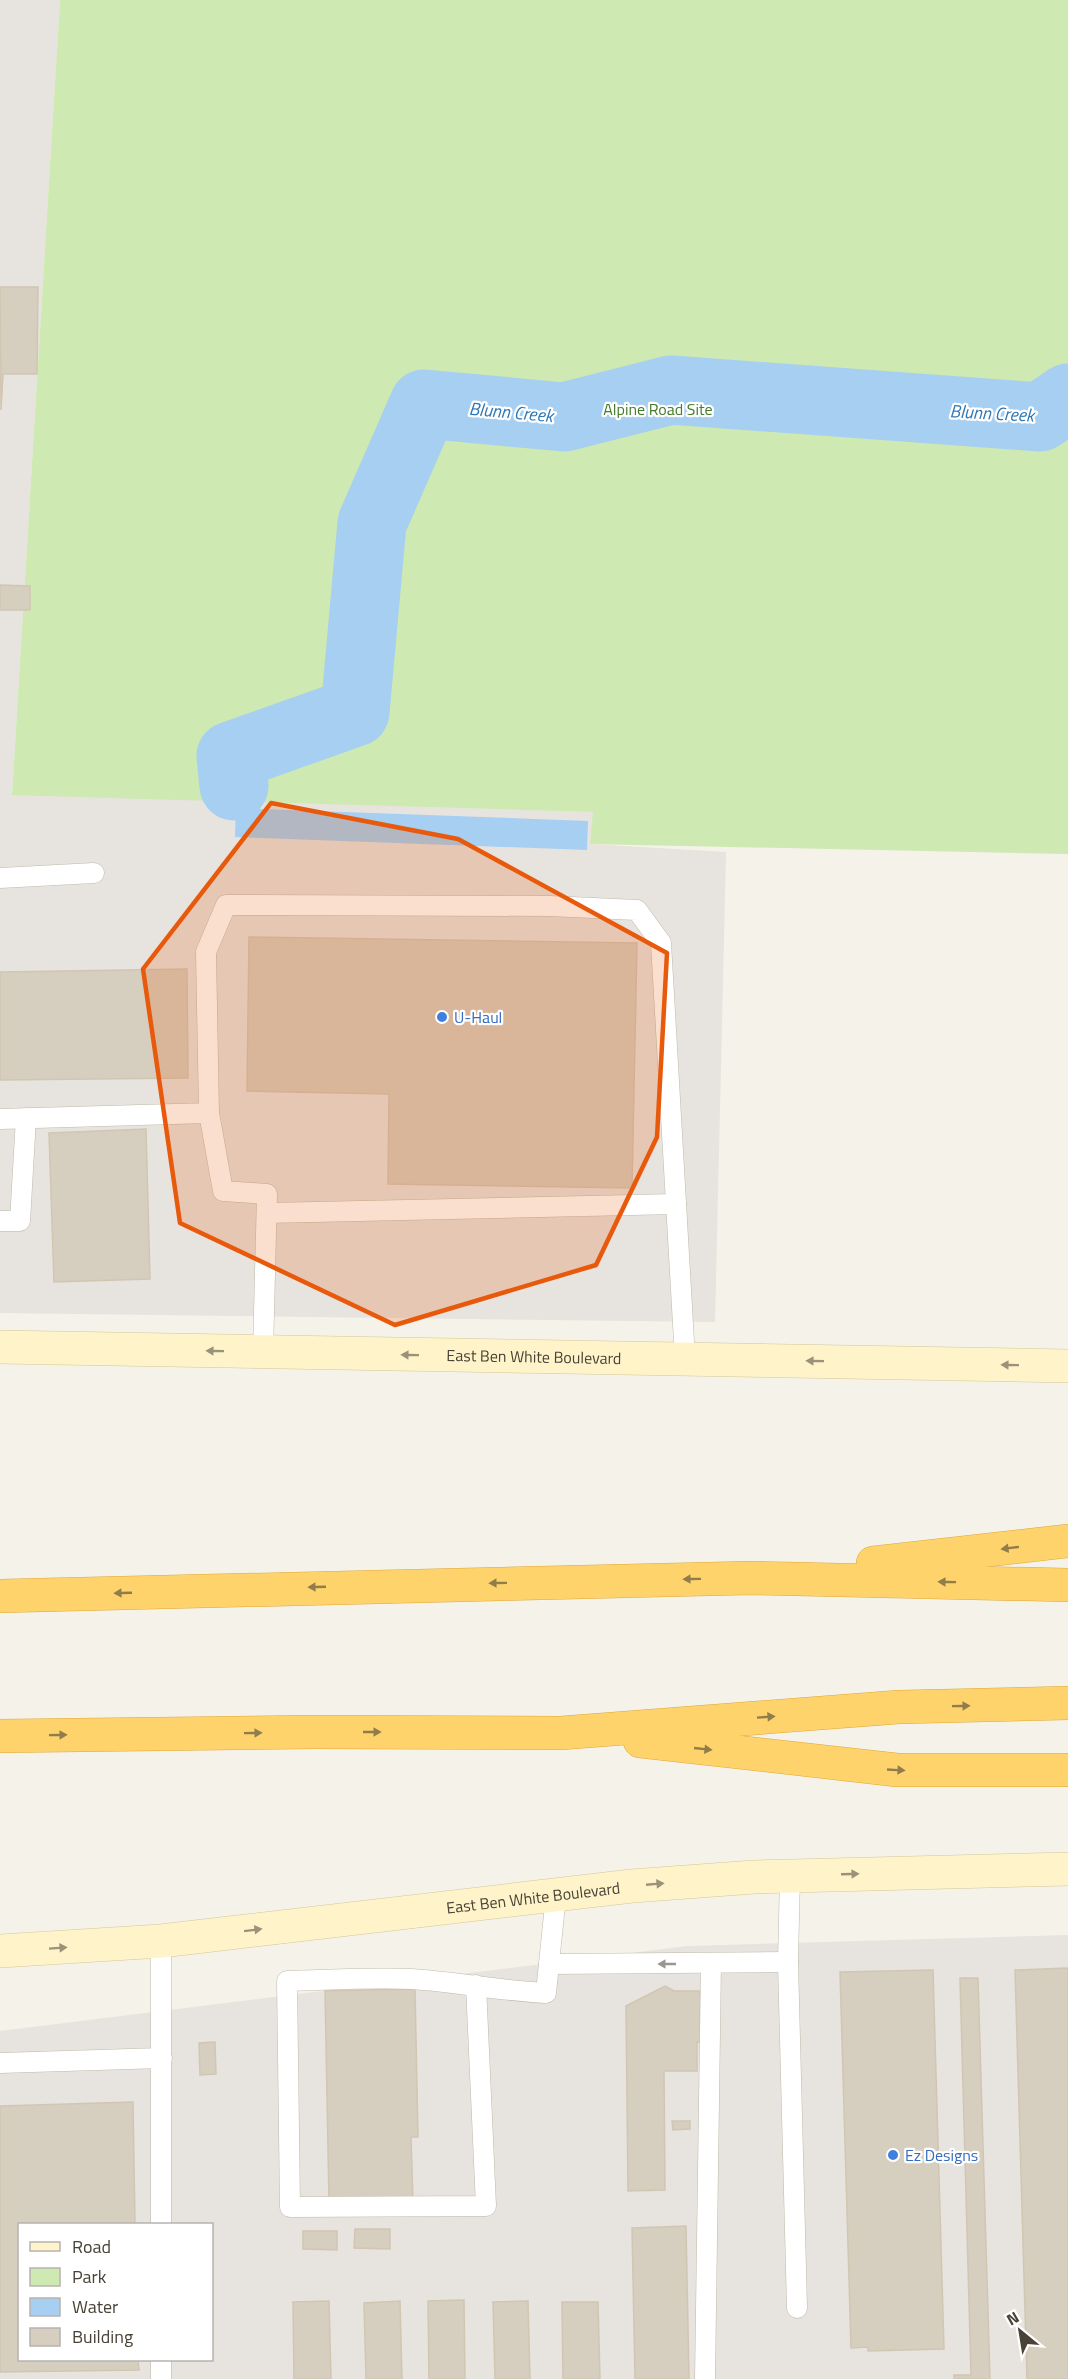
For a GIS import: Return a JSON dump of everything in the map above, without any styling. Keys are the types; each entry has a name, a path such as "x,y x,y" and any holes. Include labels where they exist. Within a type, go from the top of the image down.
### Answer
{"highway":[{"path":"751,1578 1068,1541"},
{"path":"0,1596 751,1578 1068,1585"},
{"path":"0,1736 561,1732 899,1707 1068,1703"},
{"path":"561,1732 897,1770 1068,1770"}],"main road":[{"name":"East Ben White Boulevard","path":"0,1347 1068,1366"},
{"name":"East Ben White Boulevard","path":"0,1952 160,1941 666,1884 790,1876 1068,1869"}],"lane":[{"path":"0,878 94,873"},
{"path":"263,1352 267,1194 223,1191 209,1113 206,952 226,905 549,906 637,910 661,943 685,1359"},
{"path":"0,1119 209,1113"},
{"path":"0,1221 20,1221 26,1118"},
{"path":"267,1213 676,1204"},
{"path":"790,1876 788,1962 797,2308"},
{"path":"476,1985 486,2206 290,2207 287,1981 411,1979 476,1985 515,1991 546,1993 556,1895"},
{"path":"160,1941 161,2223"},
{"path":"549,1965 788,1962"},
{"path":"705,2379 711,1963"},
{"path":"0,2063 162,2058"},
{"path":"161,2361 161,2379"}],"highlighted area":[{"path":"271,803 458,839 667,953 657,1137 596,1265 395,1325 180,1223 143,969"}],"shaded area":[{"path":"0,0 60,0 12,794 594,812 590,844 726,852 715,1322 0,1313"},
{"path":"1068,1935 1068,2379 0,2379 0,2031 688,1946"}],"green space":[{"name":"Alpine Road Site","path":"60,0 1068,0 1068,854 590,844 593,812 12,795"}],"water":[{"path":"236,808 588,821 587,850 235,837"}],"building":[{"path":"0,287 38,287 37,374 3,374 1,410"},
{"path":"0,585 30,586 30,610 0,610"},
{"name":"U-Haul","path":"249,937 637,943 632,1188 388,1184 389,1094 247,1091"},
{"path":"187,969 188,1078 0,1080 0,972"},
{"path":"146,1129 150,1279 54,1282 49,1133"},
{"path":"1068,1968 1068,2379 1027,2379 1015,1970"},
{"path":"933,1970 944,2349 868,2351 868,2347 851,2348 840,1972"},
{"path":"960,1978 978,1978 990,2379 954,2379 954,2375 971,2375"},
{"path":"665,1986 674,1991 700,1991 701,2042 697,2042 697,2071 664,2071 665,2190 628,2191 626,2006"},
{"path":"415,1989 418,2137 411,2137 413,2201 329,2202 325,1991"},
{"path":"215,2042 216,2074 200,2075 199,2043"},
{"path":"133,2102 135,2223 18,2223 18,2361 138,2361 139,2370 0,2372 0,2106"},
{"path":"672,2121 690,2121 690,2129 673,2130"},
{"path":"686,2226 689,2379 635,2379 632,2228"},
{"path":"355,2229 390,2229 390,2249 354,2248"},
{"path":"303,2231 337,2231 337,2250 303,2249"},
{"path":"464,2300 465,2379 429,2379 428,2301"},
{"path":"329,2301 331,2379 294,2379 293,2302"},
{"path":"400,2301 402,2379 366,2379 364,2303"},
{"path":"528,2301 530,2379 495,2379 493,2302"},
{"path":"562,2302 598,2302 600,2379 563,2379"}],"waterway":[{"name":"Blunn Creek","path":"234,786 231,756 355,712 372,523 424,404 564,417 671,390 1040,417 1068,398"}],"place":[{"name":"U-Haul","path":"442,1017"},
{"name":"Ez Designs","path":"893,2155"}]}
